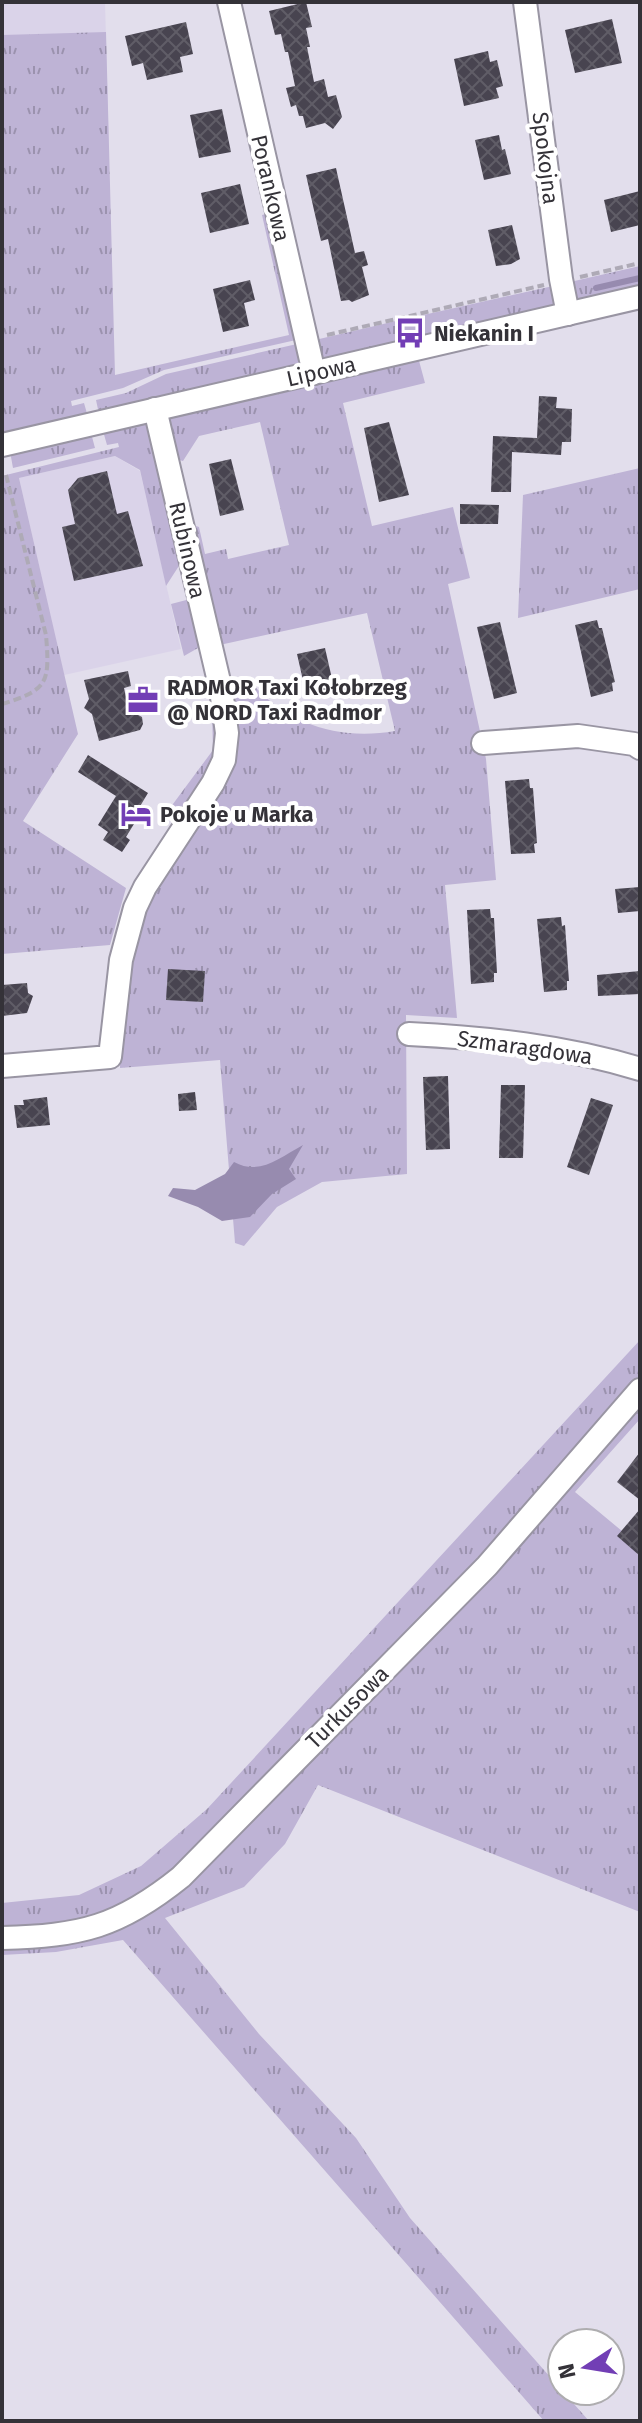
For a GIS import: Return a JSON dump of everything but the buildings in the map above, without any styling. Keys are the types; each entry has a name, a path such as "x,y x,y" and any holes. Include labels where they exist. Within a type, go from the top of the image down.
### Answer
{"street":[{"name":"Porankowa","path":"229,2 314,373"},
{"name":"Spokojna","path":"525,2 568,314"},
{"name":"Lipowa","path":"2,445 640,297"},
{"name":"Rubinowa","path":"2,1066 110,1057 121,960 135,908 213,783 224,760 227,733 221,690 155,409"},
{"path":"483,743 578,736 634,744 640,748"},
{"name":"Szmaragdowa","path":"409,1034 563,1049 640,1069"},
{"name":"Turkusowa","path":"2,1938 72,1933 122,1918 154,1899 181,1877 487,1566 640,1390"}],"path":[{"path":"569,279 640,263"},
{"path":"314,338 553,283"},
{"path":"398,318 400,325"},
{"path":"2,704 39,689 46,678 49,662 46,635 6,475"}],"shaded area":[{"path":"2,2 105,2 109,152 2,154"},
{"path":"115,456 140,471 181,649 64,675 19,478"},
{"path":"303,1145 289,1169 296,1179 272,1194 250,1217 222,1221 198,1207 168,1196 173,1188 195,1190 225,1174 234,1162 243,1166 261,1166"}],"green space":[{"path":"106,32 115,375 289,335 262,215 270,213 296,340 164,370 123,388 71,401 72,406 84,403 88,417 2,436 2,35"},
{"path":"640,266 640,289 578,303 573,297 570,282"},
{"path":"553,286 554,309 420,339 418,330 404,333 401,320"},
{"path":"396,321 399,344 323,360 319,355 315,340"},
{"path":"297,344 300,368 99,414 96,400 126,393 166,374"},
{"path":"418,357 425,383 343,403 372,526 453,507 470,578 448,584 486,759 496,880 445,885 457,1018 406,1015 407,1174 322,1182 277,1207 244,1246 235,1243 220,1060 120,1068 137,920 217,788 226,684 249,680 279,708 314,726 354,733 395,731 367,613 215,646 187,523 199,527 205,554 226,549 228,559 289,545 260,422 199,436 183,461 172,458 167,431 169,415"},
{"path":"143,421 150,427 184,558 166,586 140,470 115,456 19,478 78,734 23,821 126,888 110,945 2,954 2,476 119,447 118,443 107,445 103,431"},
{"path":"91,433 95,448 13,468 12,451"},
{"path":"640,468 640,589 518,618 523,495"},
{"path":"194,598 205,644 184,656 171,604"},
{"path":"212,711 221,715 220,760 187,814 170,808 213,750"},
{"path":"640,1340 640,1419 575,1492 640,1546 640,1912 318,1785 285,1844 244,1887 165,1918 259,2034 356,2138 410,2218 546,2372 546,2407 577,2407 589,2421 544,2421 123,1940 56,1952 2,1955 2,1903 79,1895 141,1866 207,1809"}],"waterway":[{"path":"596,288 640,278"}],"place":[{"name":"Niekanin I","path":"410,333"},
{"name":"RADMOR Taxi Kołobrzeg @ NORD Taxi Radmor","path":"143,700"},
{"name":"Pokoje u Marka","path":"136,814"}]}
